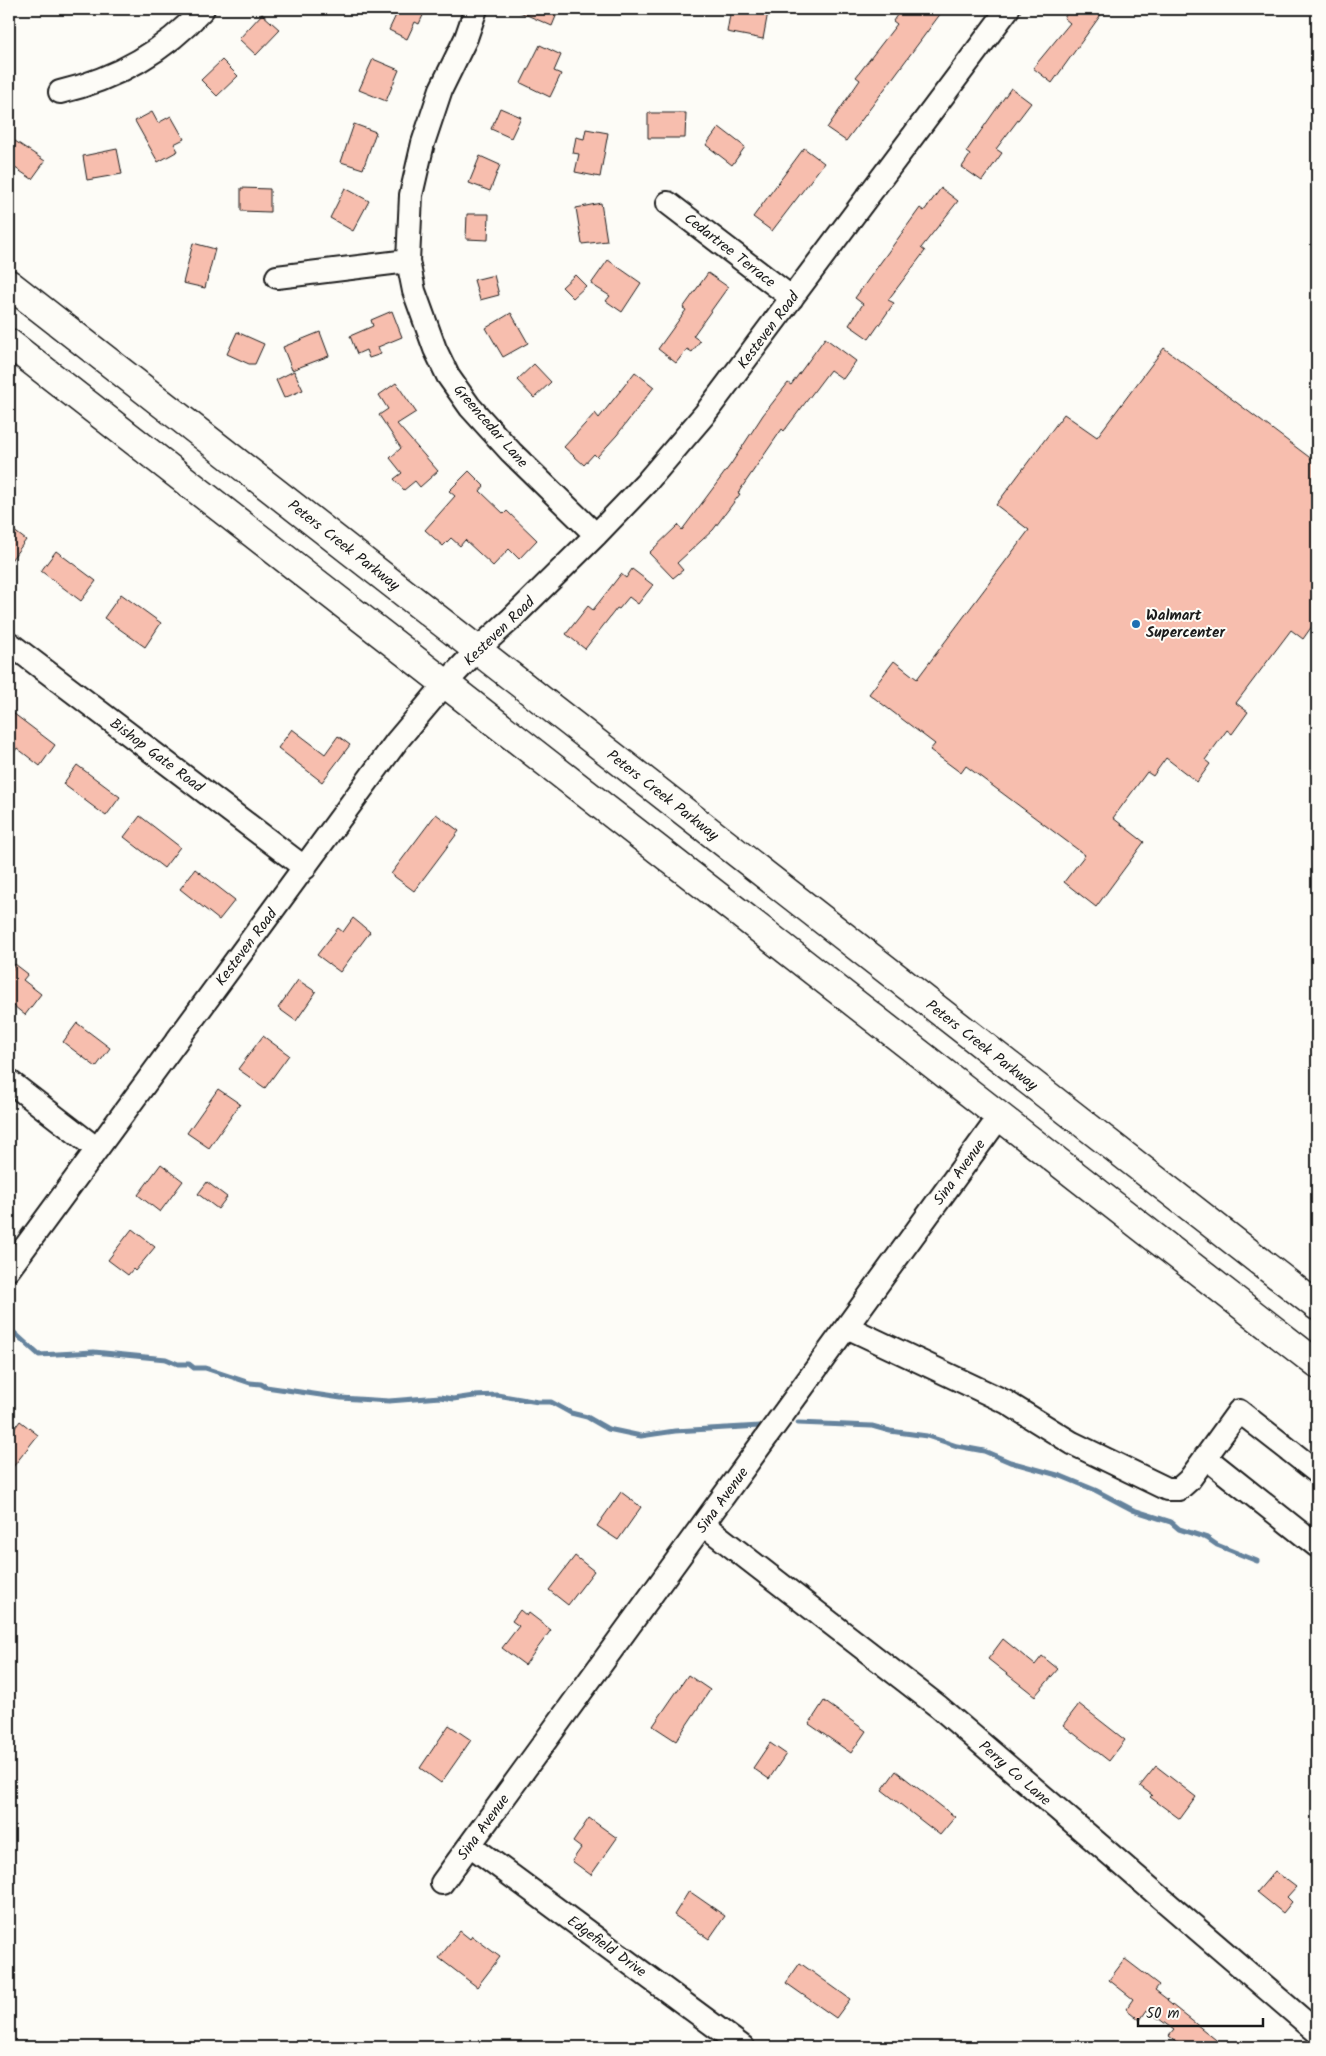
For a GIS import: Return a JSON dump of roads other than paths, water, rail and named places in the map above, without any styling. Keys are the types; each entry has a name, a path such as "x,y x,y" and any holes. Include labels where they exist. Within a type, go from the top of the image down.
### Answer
{"main road":[{"name":"Peters Creek Parkway","path":"9,284 1317,1306"},
{"path":"9,343 1317,1364"}],"street":[{"path":"60,92 104,79 145,57 170,40 203,9"},
{"name":"Greencedar Lane","path":"476,9 466,38 441,89 423,143 411,195 408,261 414,291 435,349 448,376 470,407 511,452 596,535"},
{"name":"Kesteven Road","path":"9,1269 397,741 445,684 478,649 510,620 646,483 704,415 1008,9"},
{"name":"Cedartree Terrace","path":"668,203 792,298"},
{"path":"277,276 408,261"},
{"name":"Bishop Gate Road","path":"9,643 305,868"},
{"path":"9,1081 97,1149"},
{"name":"Sina Avenue","path":"442,1883 1000,1116"},
{"path":"847,1327 1006,1402 1072,1443 1167,1489 1179,1489 1198,1469 1239,1411 1317,1472"},
{"path":"1205,1457 1317,1546"},
{"name":"Perry Co Lane","path":"704,1525 939,1707 1317,2032"},
{"name":"Edgefield Drive","path":"470,1845 743,2047"}],"waterway":[{"path":"9,1328 39,1355 94,1352 166,1359 178,1364 189,1364 194,1368 205,1368 266,1387 341,1398 389,1401 440,1397 453,1399 497,1395 538,1402 551,1402 571,1413 587,1417 608,1429 641,1436 675,1431 760,1426"},
{"path":"798,1423 872,1426 890,1431 927,1436 957,1446 984,1451 1010,1462 1061,1476 1095,1490 1133,1510 1171,1522 1179,1529 1207,1538 1217,1545 1257,1561"}],"place":[{"name":"Walmart Supercenter","path":"1136,624"}]}
